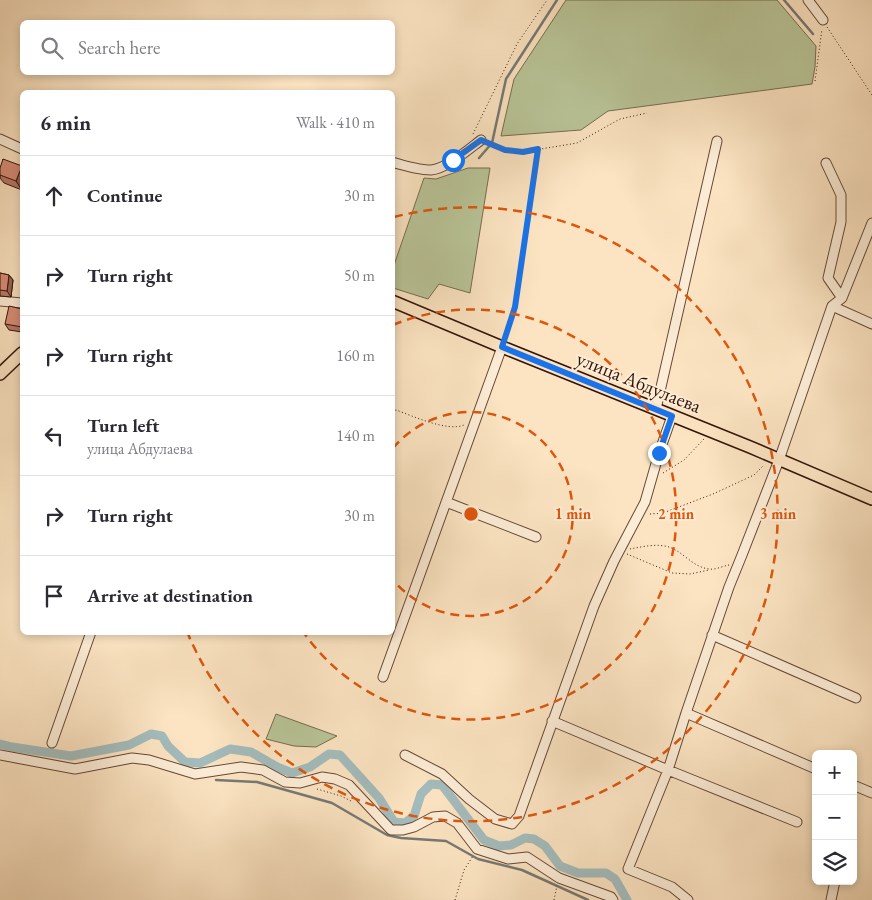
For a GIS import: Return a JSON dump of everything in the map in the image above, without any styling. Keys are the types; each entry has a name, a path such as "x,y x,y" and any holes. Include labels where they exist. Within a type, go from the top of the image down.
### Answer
{"main road":[{"name":"улица Абдулаева","path":"395,302 872,499"},
{"path":"0,374 20,354"}],"street":[{"path":"808,0 823,20"},
{"path":"395,163 417,169 433,170 453,160 477,137"},
{"path":"0,139 20,148"},
{"path":"656,410 717,141"},
{"path":"826,162 841,195 841,222 828,278 842,298"},
{"path":"688,900 672,887 628,869 668,770 729,587 832,306 842,298 872,223"},
{"path":"0,301 20,303"},
{"path":"832,306 872,324"},
{"path":"383,677 502,347"},
{"path":"405,755 442,774 469,799 495,818 512,824 519,816 594,606 619,551 645,502 672,416"},
{"path":"446,502 536,537"},
{"path":"52,742 90,635"},
{"path":"712,636 856,698"},
{"path":"686,713 812,767"},
{"path":"552,721 797,822"},
{"path":"0,755 75,769 132,758 149,760 195,774 241,767 263,770 285,782 300,783 322,777 335,779 349,785 391,830 403,830 414,827 433,817 445,816 457,823 477,849 508,859 527,857 559,878 610,897 613,900"},
{"path":"857,787 872,793"},
{"path":"831,900 835,885"}],"path":[{"path":"547,0 517,44 477,137 505,150 523,152 577,143 620,119 648,113"},
{"path":"815,81 823,20"},
{"path":"823,20 872,95"},
{"path":"502,347 515,307 538,149"},
{"path":"395,410 442,426 459,427 476,419"},
{"path":"652,481 684,460 712,432"},
{"path":"639,514 663,513 713,494 754,475 775,458"},
{"path":"619,551 650,545 666,546 696,565 710,570"},
{"path":"619,551 672,573 690,574 739,562"},
{"path":"316,788 341,796 355,803"},
{"path":"455,900 464,870 477,849"},
{"path":"554,900 559,878"}],"green space":[{"path":"566,0 777,0 816,46 812,84 608,111 581,130 501,136 514,79"},
{"path":"468,168 490,168 470,293 439,284 428,299 395,289 395,262 424,178 436,179"},
{"path":"276,714 337,736 316,747 294,746 266,739"}],"building":[{"path":"3,159 20,165 16,181 0,175"},
{"path":"0,273 9,275 7,291 0,290"},
{"path":"9,306 20,309 20,327 5,324"}],"waterway":[{"path":"479,158 492,143 506,79 557,0"},
{"path":"784,0 813,34"},
{"path":"0,744 71,756 129,745 151,734 162,736 168,746 185,762 200,763 230,749 251,752 292,773 310,767 329,754 340,755 379,798 394,822 405,823 414,816 421,794 431,784 442,785 484,840 499,846 511,845 525,838 534,839 545,846 560,866 578,873 606,873 615,879 627,900"},
{"path":"216,780 257,782 332,803 387,835 401,838 446,841 478,859 522,870 588,900"}],"route":[{"path":"453,160 481,140 505,150 523,152 538,149 515,307 502,347 672,416 659,453"}]}
